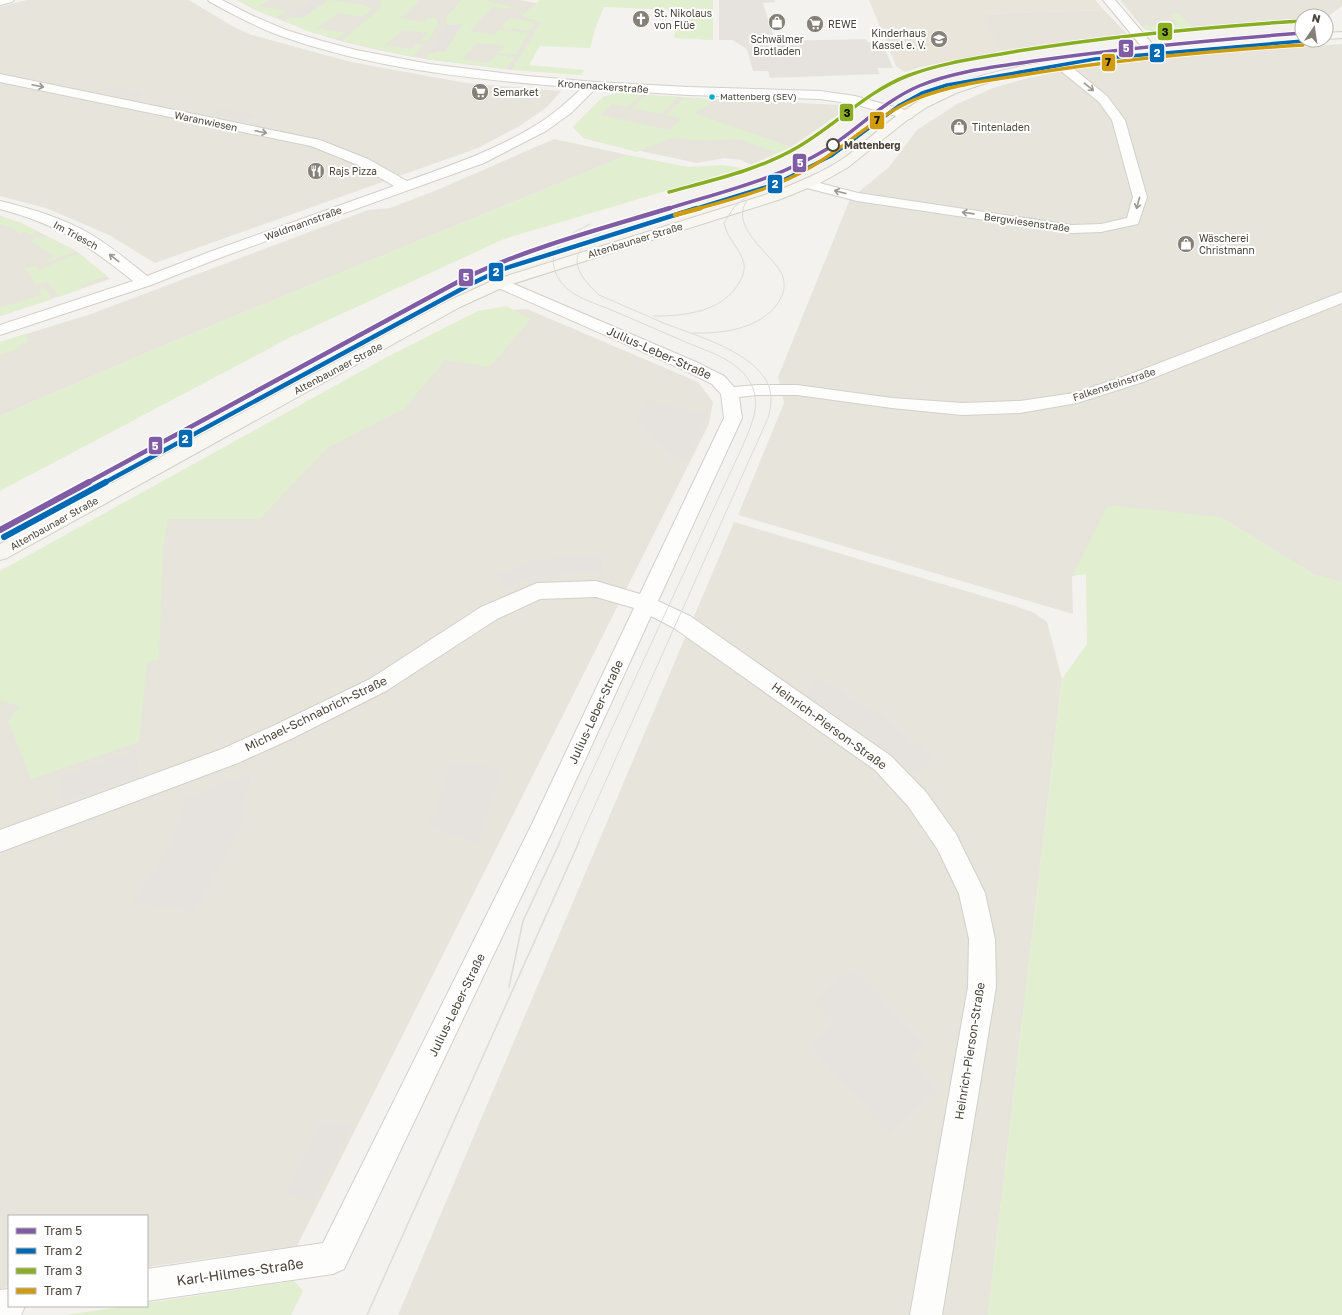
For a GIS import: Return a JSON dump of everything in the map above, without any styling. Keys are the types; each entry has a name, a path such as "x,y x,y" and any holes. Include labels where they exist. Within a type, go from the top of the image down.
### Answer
{"main road":[{"name":"Altenbaunaer Straße","path":"0,553 454,304 500,283 776,196 808,184 832,172 907,115 934,99 988,78 1059,63 1151,50 1294,39"}],"street":[{"path":"0,2 8,0"},
{"name":"Kronenackerstraße","path":"214,0 266,27 330,47 365,56 460,72 591,86 839,97 907,115"},
{"path":"1109,0 1151,50"},
{"name":"Bergwiesenstraße","path":"808,184 857,197 1072,229 1101,228 1133,221 1140,197 1118,120 1103,99 1059,63"},
{"name":"Waranwiesen","path":"0,78 315,143 363,162 405,186"},
{"name":"Waldmannstraße","path":"0,330 145,282 479,160 541,128 566,110 591,86"},
{"name":"Im Triesch","path":"0,205 15,208 63,226 97,245 145,282"},
{"name":"Julius-Leber-Straße","path":"333,1258 524,864 733,418 730,393 718,380 690,366 500,283"},
{"name":"Falkensteinstraße","path":"730,393 757,390 797,390 892,403 962,409 1020,407 1077,398 1137,378 1342,297"},
{"name":"Michael-Schnabrich-Straße","path":"0,841 230,756 283,732 378,685 489,613 537,592 596,589 647,604"},
{"name":"Heinrich-Pierson-Straße","path":"647,604 682,622 883,763 917,799 948,842 972,893 982,939 982,987 926,1315"},
{"name":"Karl-Hilmes-Straße","path":"148,1285 333,1258"}],"shaded area":[{"path":"27,0 189,0 234,27 252,35 351,62 466,83 561,91 547,107 521,125 478,148 155,263 109,235 46,208 0,196 0,7"},
{"path":"237,0 520,0 552,6 512,70 425,59 341,41 311,32 253,9"},
{"path":"314,0 328,0 304,17 288,18"},
{"path":"719,0 774,0 775,2 763,3 775,41 866,39 867,42 882,42 893,68 877,68 880,74 770,78 768,71 753,71 747,49 732,40 719,40"},
{"path":"869,0 1095,0 1104,10 982,14 1001,51 921,67 905,72 896,66"},
{"path":"1120,0 1342,0 1342,6 1334,12 1334,8 1294,8 1294,23 1151,31 1144,29"},
{"path":"1104,10 1129,36 1001,51 981,14"},
{"path":"462,24 445,51 429,53 447,25"},
{"path":"1342,44 1342,582 1315,575 1220,517 1072,576 1073,614 738,515 784,403 778,377 850,199 889,167 917,130 957,104 993,88 1075,68 1167,56 1294,47 1334,48 1334,45"},
{"path":"109,86 143,93 134,99 100,92"},
{"path":"618,93 840,105 839,114 791,147 751,165 741,160 725,158 697,163 584,138 573,127 603,97"},
{"path":"220,108 255,115 245,121 210,114"},
{"path":"554,139 628,155 179,339 0,416 0,342 88,315 368,210 390,208 437,190"},
{"path":"0,216 21,223 76,251 110,279 0,316"},
{"path":"527,309 698,382 713,402 709,424 297,1246 148,1267 148,1215 8,1215 8,1287 0,1289 0,591 496,311"},
{"path":"647,400 709,414 686,459 671,455 637,417"},
{"path":"734,522 1016,606 1034,613 1047,622 1062,679 988,1315 398,1315"},
{"path":"601,555 603,572 542,576 505,589 492,575 535,560"},
{"path":"821,679 890,722 933,759 914,774 869,736 804,694"},
{"path":"136,751 140,775 63,801 60,776"},
{"path":"451,764 503,768 477,845 429,826"},
{"path":"251,772 239,830 195,913 133,902 171,845 185,799"},
{"path":"853,969 924,1044 909,1058 938,1089 889,1133 810,1045 836,1024 815,1001"},
{"path":"321,1122 354,1123 312,1202 285,1195"}],"green space":[{"path":"237,0 269,0 259,6 286,11 276,18"},
{"path":"328,0 361,4 373,9 363,17 339,13 317,28 345,33 337,39 311,32 284,21 288,18 304,17"},
{"path":"381,0 421,0 400,18 424,22 429,17 436,18 438,24 428,41 421,40 428,33 403,30 385,45 410,49 416,44 424,45 413,57 341,41 380,9"},
{"path":"462,0 485,0 518,9 492,7 470,31 494,35 500,29 528,33 516,55 498,53 504,46 478,43 462,59 488,63 496,55 515,57 506,69 425,59 429,53 445,51 462,25 447,25 446,17"},
{"path":"540,0 713,0 713,40 674,38 676,28 682,28 685,13 670,12 670,10 604,7 595,29 590,48 540,46 529,65 584,70 581,75 512,70 541,22 521,16"},
{"path":"1169,14 1180,14 1195,29 1151,31 1144,29 1142,26 1179,25"},
{"path":"510,18 535,22 529,31 501,27"},
{"path":"618,93 642,95 627,107 612,104 600,115 669,130 681,119 666,115 684,98 712,99 711,103 695,113 791,147 778,153 739,139 705,141 671,138 637,152 584,138 573,127 603,97"},
{"path":"646,95 679,97 661,114 632,108"},
{"path":"628,155 688,167 723,165 743,168 504,239 287,339 0,491 0,416 179,339"},
{"path":"0,216 21,223 39,232 31,235 25,232 20,234 11,227 0,224"},
{"path":"44,235 76,251 48,262 45,261 54,256 30,240"},
{"path":"79,253 107,276 81,285 84,288 59,297 48,282 37,285 25,269 35,265 40,269"},
{"path":"45,288 53,299 0,316 0,307 42,295 39,289"},
{"path":"506,306 531,319 490,367 445,360 404,409 327,448 260,519 168,519 163,548 159,660 147,662 139,742 31,779 8,721 20,706 0,701 0,571 387,357 478,311"},
{"path":"25,334 29,342 19,345 20,348 0,355 0,342"},
{"path":"1108,505 1220,517 1315,575 1342,582 1342,1315 988,1315 1062,679 1087,644 1086,574 1072,576"},
{"path":"294,1281 303,1291 291,1315 66,1315 119,1307 148,1307 148,1303"}],"tram line":[{"name":"3","path":"669,192 735,174 783,155 812,138 878,91 907,76 934,67 1051,46 1122,36 1294,21"},
{"name":"5","path":"0,530 465,278 497,263 538,248 772,177 827,149 896,98 919,86 944,78 984,69 1094,52 1198,41 1294,34"},
{"name":"2","path":"4,537 469,285 500,270 775,184 831,156 900,105 922,93 947,85 986,77 1095,59 1294,42"},
{"name":"7","path":"675,215 744,196 778,184 823,160 887,114 915,99 940,90 966,84 1125,60 1294,46"},
{"path":"654,316 678,315 703,310 724,300 733,291 742,277 744,264 728,234 724,223 734,207 772,177"},
{"path":"693,333 728,331 751,324 770,312 782,296 784,289 782,274 777,266 753,239 743,219 743,209 748,199"},
{"path":"559,843 744,443 753,420 755,405 754,390 750,382 737,367 728,361 584,299 574,294 564,286 559,280 554,267 555,253 558,246 564,240 573,233 590,224"},
{"path":"578,843 768,418 771,402 769,386 764,377 745,359 719,344 666,324 599,295 588,283 577,264 578,256 582,248 589,240 613,225"},
{"path":"509,987 523,921 560,842"},
{"path":"367,1315 579,842"}],"place":[{"name":"St. Nikolaus von Flüe","path":"641,19"},
{"name":"Schwälmer Brotladen","path":"777,22"},
{"name":"REWE","path":"815,24"},
{"name":"Kinderhaus Kassel e. V.","path":"939,39"},
{"name":"Semarket","path":"480,92"},
{"name":"Mattenberg (SEV)","path":"712,97"},
{"name":"Tintenladen","path":"959,127"},
{"name":"Mattenberg","path":"833,145"},
{"name":"Rajs Pizza","path":"316,171"},
{"name":"Wäscherei Christmann","path":"1186,244"}]}
